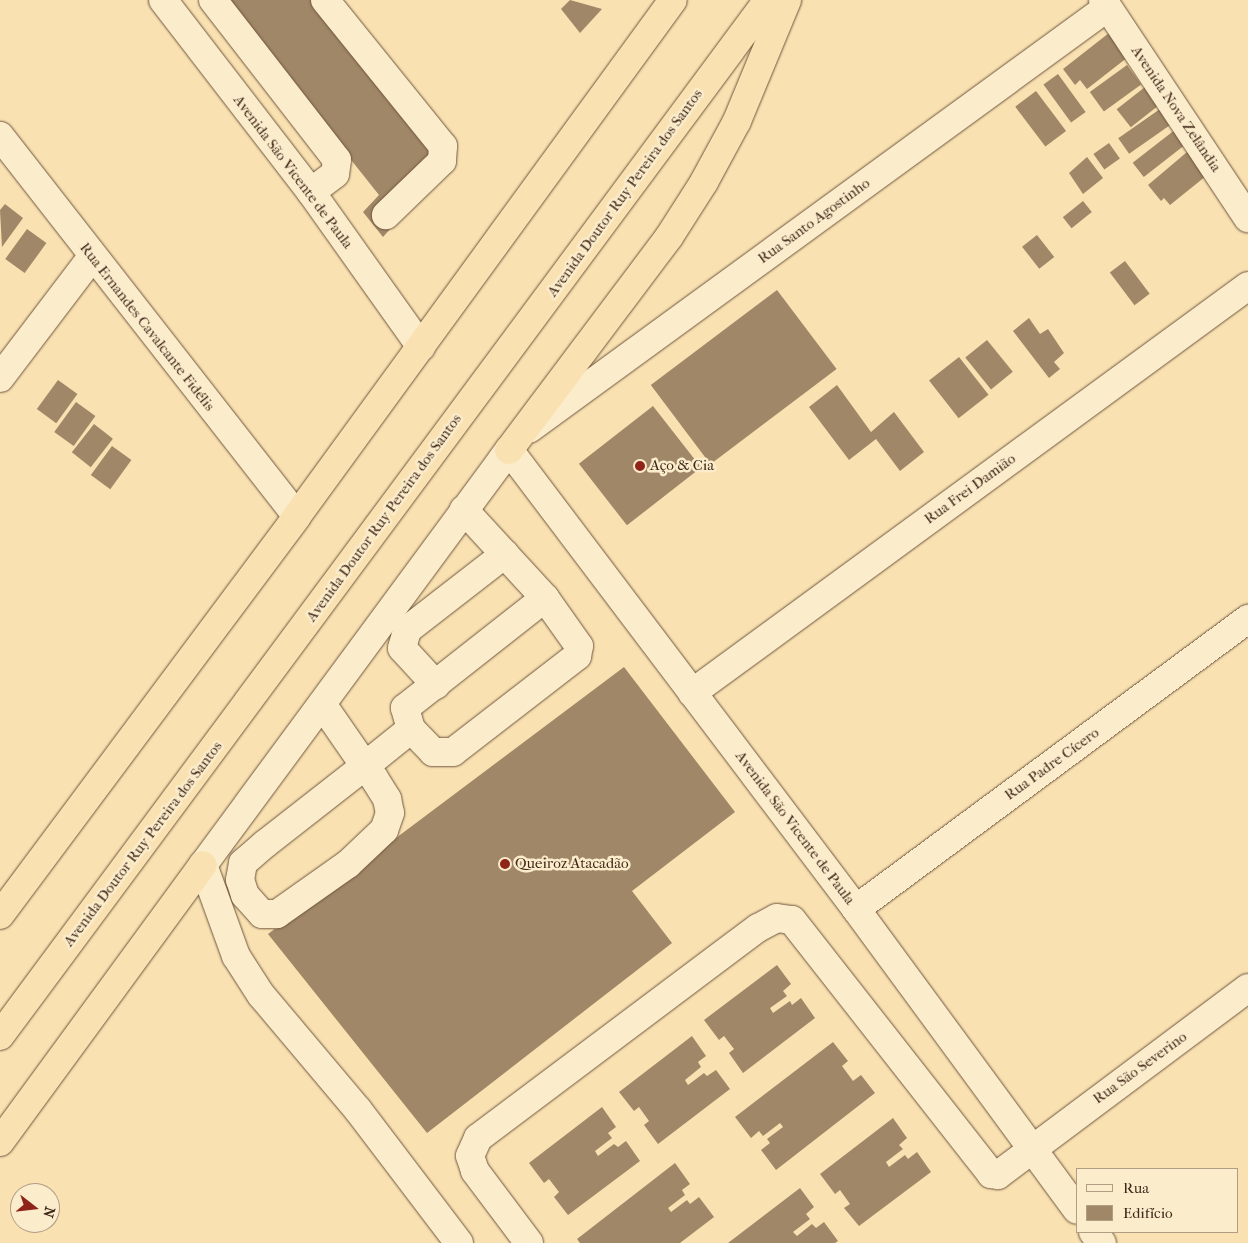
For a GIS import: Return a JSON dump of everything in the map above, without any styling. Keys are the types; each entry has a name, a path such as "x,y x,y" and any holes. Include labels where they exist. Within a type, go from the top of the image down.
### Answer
{"highway":[{"path":"0,915 297,516 673,0"},
{"name":"Avenida Doutor Ruy Pereira dos Santos","path":"0,1036 768,0"},
{"path":"514,442 669,237 704,182 737,121 787,0"},
{"path":"0,1142 203,865"}],"street":[{"name":"Avenida São Vicente de Paula","path":"162,0 311,192 420,347"},
{"path":"212,0 337,160 335,174 311,192"},
{"path":"325,0 443,146 442,161 386,215"},
{"name":"Rua Santo Agostinho","path":"203,865 514,442 1105,4"},
{"name":"Avenida Nova Zelândia","path":"1105,4 1248,218"},
{"name":"Rua Ernandes Cavalcante Fidélis","path":"0,136 92,257 297,516"},
{"path":"0,378 92,257"},
{"name":"Rua Frei Damião","path":"692,693 1248,286"},
{"name":"Avenida São Vicente de Paula","path":"514,442 692,693 856,909 1076,1209"},
{"path":"464,510 544,598 576,637 579,646 577,656 453,752 442,755 433,752 412,729 405,708 544,598"},
{"path":"436,685 402,648 407,630 505,554"},
{"name":"Rua Padre Cícero","path":"856,909 1248,619"},
{"path":"322,704 364,766 387,799 390,813 384,830 348,864 277,914 262,914 245,895 240,880 243,864 364,766 412,729"},
{"path":"203,865 236,956 291,1033 358,1110 459,1243"},
{"name":"Rua São Severino","path":"530,1243 475,1171 470,1156 478,1138 758,928 777,918 792,920 991,1174 1004,1172 1032,1148 1248,988"},
{"path":"1094,1233 1102,1243"}],"building":[{"path":"224,0 320,0 449,163 383,237 363,212 379,195"},
{"path":"570,0 602,9 580,33 561,9"},
{"path":"1109,33 1128,57 1087,89 1080,80 1075,85 1063,69"},
{"path":"1127,65 1141,84 1104,111 1090,92"},
{"path":"1058,74 1086,112 1071,123 1043,85"},
{"path":"1145,87 1159,105 1131,127 1117,109"},
{"path":"1036,91 1066,131 1045,147 1015,107"},
{"path":"1160,109 1171,125 1129,154 1118,138"},
{"path":"1176,129 1187,143 1144,177 1133,163"},
{"path":"1109,143 1120,159 1104,169 1093,154"},
{"path":"1193,147 1211,172 1170,205 1164,198 1161,201 1148,185"},
{"path":"1087,157 1103,178 1083,194 1069,173"},
{"path":"1083,201 1092,212 1072,228 1063,217"},
{"path":"5,204 23,218 2,247 0,210"},
{"path":"27,229 46,243 25,273 5,259"},
{"path":"1037,235 1054,257 1039,269 1022,247"},
{"path":"1125,261 1150,294 1135,305 1110,272"},
{"path":"777,290 837,369 710,464 651,385"},
{"path":"1029,318 1040,334 1048,329 1064,353 1054,362 1060,369 1049,378 1013,331"},
{"path":"987,340 1013,372 991,389 965,358"},
{"path":"959,357 989,395 959,418 929,380"},
{"path":"58,380 77,394 56,423 37,409"},
{"path":"837,385 871,432 894,412 924,452 900,471 876,439 849,460 809,407"},
{"path":"76,402 95,416 74,446 54,432"},
{"name":"Aço & Cia","path":"653,406 701,467 627,525 579,464"},
{"path":"94,424 113,439 91,467 72,452"},
{"path":"112,446 131,460 110,489 91,475"},
{"path":"624,667 735,812 632,891 672,943 427,1133 268,934"},
{"path":"777,965 791,984 783,991 787,996 770,1008 773,1013 790,1001 792,1005 801,998 815,1018 743,1073 729,1053 734,1049 724,1036 719,1040 704,1020"},
{"path":"692,1036 706,1056 698,1062 701,1067 685,1080 688,1085 704,1073 707,1076 716,1070 730,1089 658,1144 644,1125 649,1121 639,1107 634,1111 619,1092"},
{"path":"833,1042 848,1061 842,1066 853,1081 861,1075 875,1093 776,1170 761,1150 770,1143 767,1139 783,1127 780,1123 763,1136 759,1131 751,1138 735,1117"},
{"path":"602,1107 616,1127 608,1133 612,1138 595,1151 598,1156 614,1144 618,1147 626,1141 640,1161 568,1215 554,1197 559,1192 549,1179 544,1183 529,1163"},
{"path":"893,1118 907,1138 899,1145 903,1149 886,1162 889,1167 905,1155 908,1159 917,1152 931,1172 859,1226 844,1208 850,1204 840,1190 835,1194 820,1174"},
{"path":"675,1163 690,1184 682,1190 685,1195 668,1208 671,1212 687,1200 690,1204 699,1197 714,1217 680,1243 580,1243 577,1239"},
{"path":"800,1188 814,1207 806,1214 810,1219 793,1232 797,1236 812,1224 816,1228 824,1222 838,1241 835,1243 728,1243"}],"place":[{"name":"Aço & Cia","path":"640,466"},
{"name":"Queiroz Atacadão","path":"505,864"}]}
